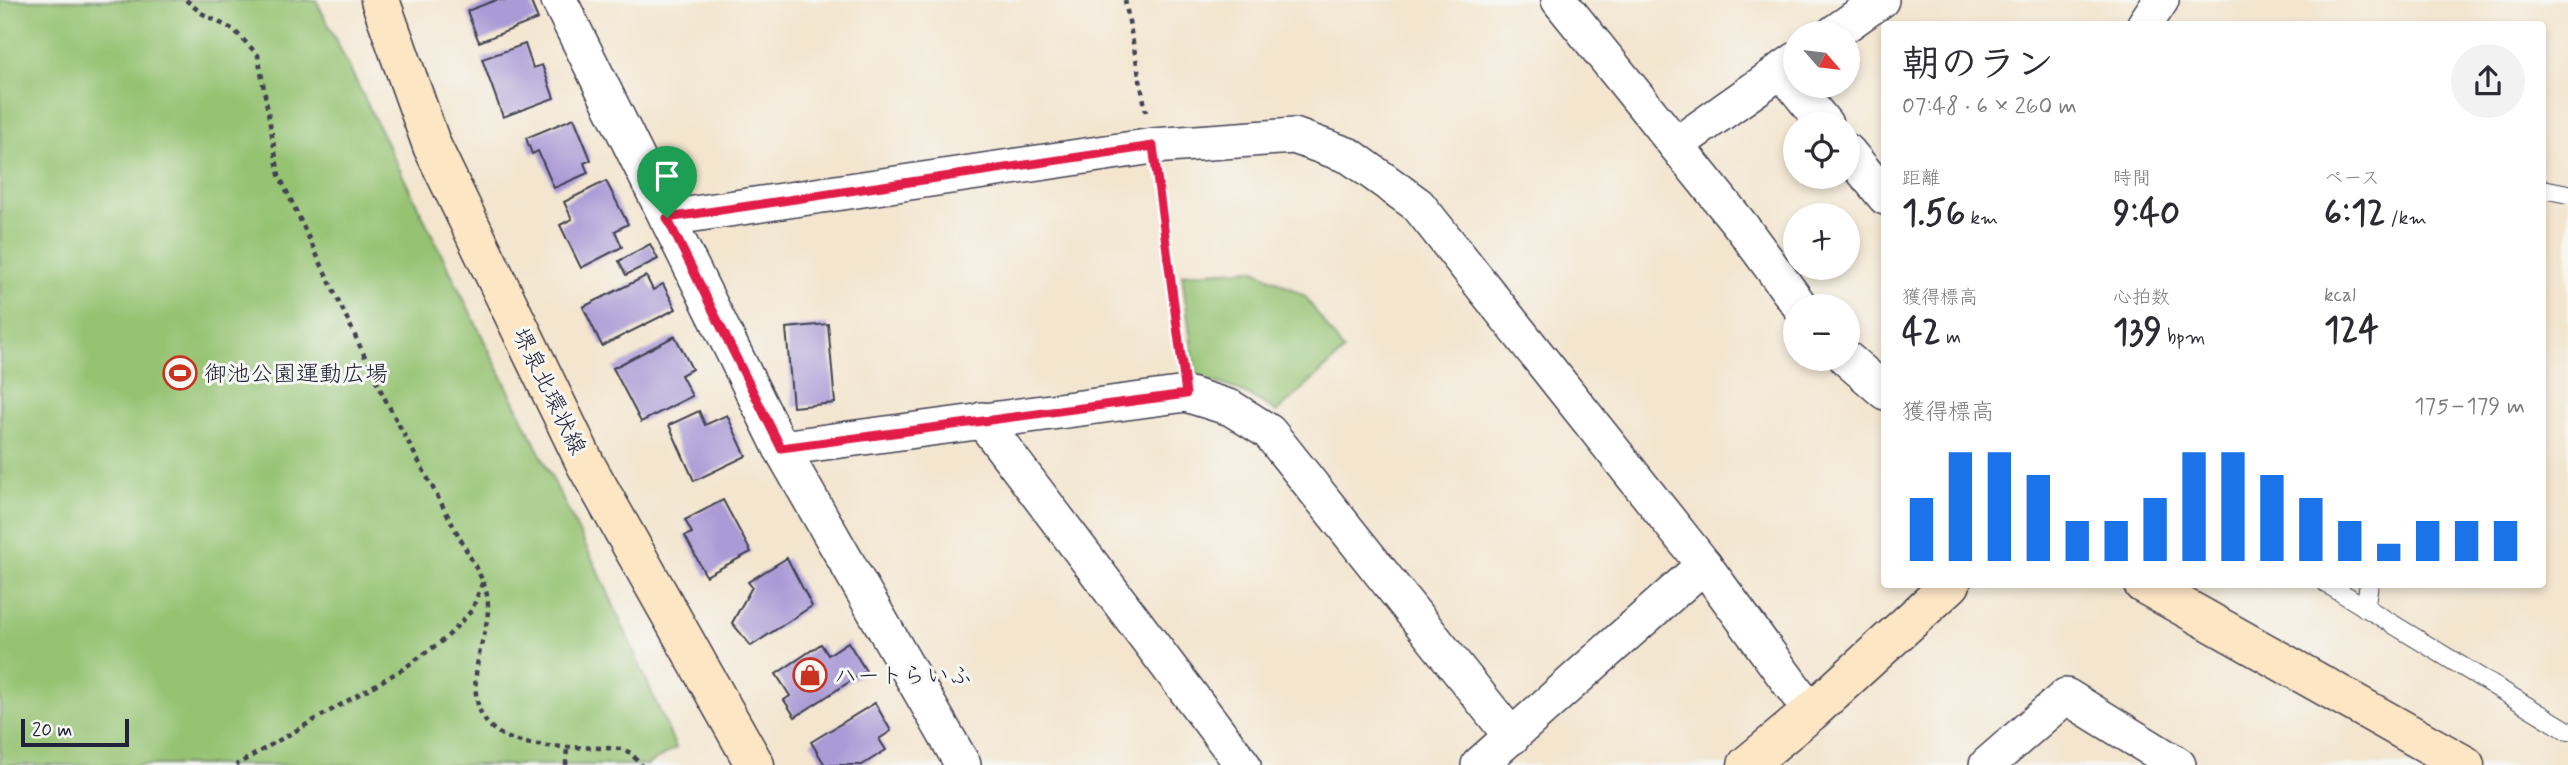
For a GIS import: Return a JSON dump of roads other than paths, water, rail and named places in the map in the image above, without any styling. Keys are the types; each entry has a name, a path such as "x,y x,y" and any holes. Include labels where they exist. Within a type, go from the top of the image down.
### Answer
{"main road":[{"name":"堺泉北環状線","path":"380,0 432,146 586,465 755,765"},
{"path":"1747,765 1811,712 1947,588"},
{"path":"2150,588 2465,765"}],"street":[{"path":"559,0 781,448 963,765"},
{"path":"1559,0 1676,145 1791,294"},
{"path":"1851,21 1881,0"},
{"path":"2147,21 2161,0"},
{"path":"1676,145 1783,69"},
{"path":"667,218 1153,146 1294,136 1350,156 1418,205 1704,565 1811,712"},
{"path":"1860,167 1881,192"},
{"path":"781,448 1186,394 1231,408 1269,432 1512,737"},
{"path":"982,420 1243,765"},
{"path":"1479,765 1704,565"},
{"path":"1987,765 2066,696 2178,765"}],"lane":[{"path":"2546,190 2568,194"},
{"path":"2333,588 2568,731"},
{"path":"2365,608 2368,588"}],"place":[{"name":"御池公園運動広場","path":"180,373"},
{"name":"ハートらいふ","path":"810,675"}]}
